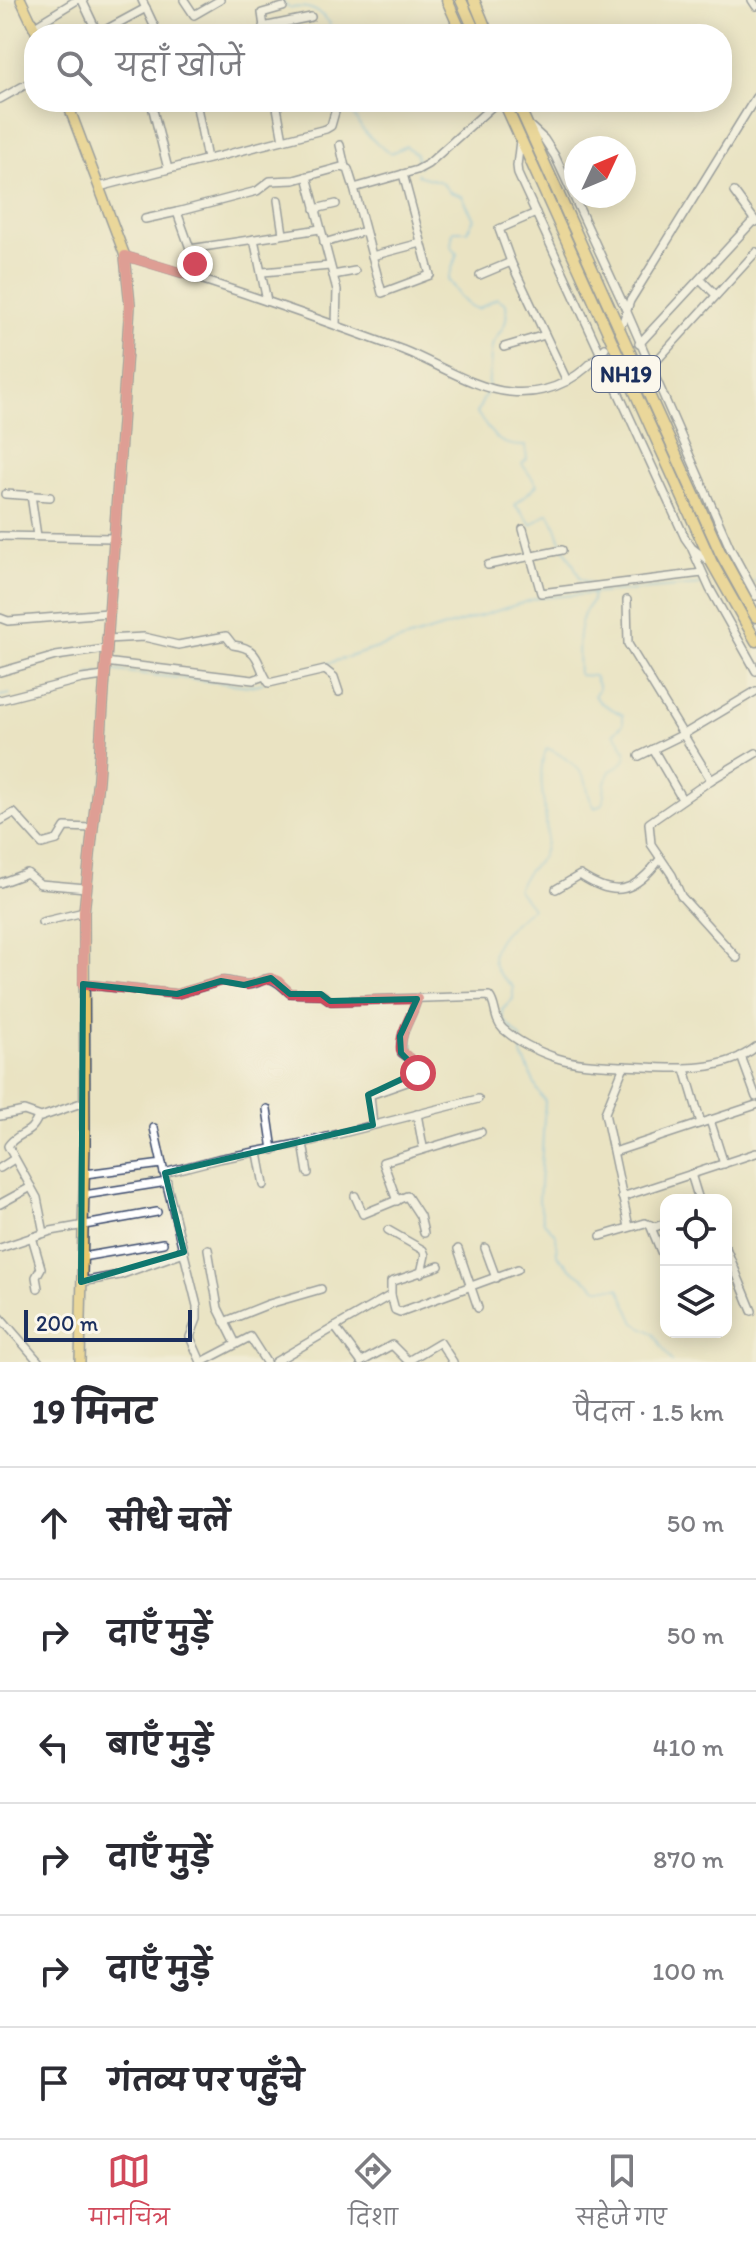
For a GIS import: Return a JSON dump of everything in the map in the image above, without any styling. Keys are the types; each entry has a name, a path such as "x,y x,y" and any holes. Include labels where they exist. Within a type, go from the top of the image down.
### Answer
{"highway":[{"path":"447,0 458,24"},
{"path":"461,0 472,24"},
{"path":"474,0 484,24"},
{"name":"NH19","path":"508,112 712,563 756,641"},
{"name":"NH19","path":"521,112 720,552 756,617"}],"main road":[{"path":"25,2 33,24"},
{"path":"71,112 125,256 130,305 98,779 84,912 85,1174 80,1362"}],"street":[{"path":"44,24 79,0 92,24"},
{"path":"184,0 194,15 220,0"},
{"path":"752,0 756,6"},
{"path":"113,24 144,4 153,24"},
{"path":"263,24 262,13 283,7"},
{"path":"288,24 311,17"},
{"path":"0,99 24,86"},
{"path":"623,322 630,301 756,97"},
{"path":"154,112 168,169"},
{"path":"198,112 207,159"},
{"path":"278,112 283,140"},
{"path":"99,187 326,129 333,122 335,112"},
{"path":"354,188 420,169 486,112"},
{"path":"525,121 544,139 555,156 730,548 756,596"},
{"path":"520,140 518,174 702,573 756,671"},
{"path":"340,145 382,293 430,275 403,174"},
{"path":"145,219 257,191 270,181 294,180 345,167"},
{"path":"307,176 338,296 336,325"},
{"path":"639,344 755,221 734,192"},
{"path":"278,200 283,234"},
{"path":"315,209 336,204"},
{"path":"177,212 196,277"},
{"path":"536,213 499,229 511,262 567,381"},
{"path":"190,249 320,229"},
{"path":"324,243 365,231"},
{"path":"254,239 267,301"},
{"path":"372,256 421,243"},
{"path":"650,368 756,252"},
{"path":"125,256 336,325 427,359 476,383 508,392 541,390 567,381 590,367 605,348"},
{"path":"480,275 511,262"},
{"path":"263,272 330,266"},
{"path":"333,275 355,271"},
{"path":"700,279 716,295"},
{"path":"504,347 545,335"},
{"path":"5,494 50,497"},
{"path":"31,495 37,536"},
{"path":"523,529 541,593 702,573"},
{"path":"0,536 113,538"},
{"path":"692,548 712,563"},
{"path":"488,565 562,550"},
{"path":"627,600 628,644 711,780"},
{"path":"0,618 8,621 108,613"},
{"path":"0,672 144,637 178,645 226,636 233,645 247,647 255,653 269,683 325,670 334,677 339,692"},
{"path":"105,662 253,680 264,676"},
{"path":"0,700 104,676"},
{"path":"639,756 684,734 756,691"},
{"path":"653,749 682,799"},
{"path":"737,958 681,896 672,875 651,844 649,823 756,753"},
{"path":"0,821 14,813 42,844 57,840 65,827 92,828"},
{"path":"556,889 580,875 602,888 612,891 625,889 647,876 660,859"},
{"path":"0,883 27,873 40,884 86,888"},
{"path":"42,922 84,912"},
{"path":"83,984 177,994 221,981 247,985 271,978 290,993 321,994 331,1001 489,996 501,1027 540,1052 577,1063 685,1069 741,1056 756,1047"},
{"path":"373,1125 370,1095 407,1082 419,1071 418,1065 402,1053 400,1040 417,999"},
{"path":"741,1056 754,1084 756,1097"},
{"path":"624,1066 605,1113 629,1227"},
{"path":"685,1069 724,1164"},
{"path":"84,1195 166,1178 218,1159 273,1150 478,1099"},
{"path":"0,1116 27,1111 38,1117 84,1102"},
{"path":"614,1152 756,1105"},
{"path":"267,1109 273,1150"},
{"path":"417,1114 423,1147"},
{"path":"38,1117 34,1128 9,1143 14,1159 37,1198 44,1233"},
{"path":"154,1128 197,1313 190,1337 202,1362 250,1337 266,1362"},
{"path":"397,1201 382,1163 423,1147 481,1132"},
{"path":"303,1143 308,1173"},
{"path":"258,1153 264,1185"},
{"path":"622,1197 756,1153"},
{"path":"0,1168 14,1159"},
{"path":"85,1174 162,1164"},
{"path":"691,1174 697,1194"},
{"path":"0,1204 31,1187"},
{"path":"355,1196 363,1214 409,1198 420,1216 424,1233"},
{"path":"0,1248 83,1224 157,1212"},
{"path":"601,1236 645,1223 655,1227 660,1225"},
{"path":"650,1225 660,1249"},
{"path":"388,1230 423,1250 425,1255 421,1273"},
{"path":"32,1237 41,1268 36,1277 38,1288"},
{"path":"82,1257 163,1243"},
{"path":"485,1248 496,1278"},
{"path":"208,1249 216,1300 236,1344"},
{"path":"458,1249 478,1308"},
{"path":"81,1282 120,1275 184,1252"},
{"path":"439,1266 391,1282 391,1295 398,1312 518,1269"},
{"path":"732,1272 752,1311"},
{"path":"224,1322 269,1304 321,1289"},
{"path":"275,1362 391,1295"},
{"path":"0,1317 39,1362"},
{"path":"335,1327 361,1362 392,1345 408,1361 440,1342 453,1362"}],"highlighted area":[{"path":"271,978 290,994 321,994 330,1001 417,999 400,1036 401,1053 419,1071 368,1095 373,1125 165,1173 184,1252 81,1282 83,984 177,994 221,981 244,985"}],"waterway":[{"path":"284,0 282,3 291,8 313,10 330,24"},
{"path":"353,112 370,138 391,153 406,146 416,154 420,167"},
{"path":"418,173 441,182 450,192 462,196 474,219 467,231 453,231 451,246 457,254 448,280 472,307 478,309 497,298 506,304 505,323 492,346 488,385"},
{"path":"487,391 477,413 501,442 525,446 527,459 522,464 537,485 515,505 532,525 548,513 580,579 592,584"},
{"path":"297,673 538,598 700,585"},
{"path":"522,1039 503,1020 502,1010 513,999 513,987 499,974 493,960 497,942 532,908 517,889 542,857 546,841 541,774 547,748 568,760 581,773 595,808 603,804 605,783 610,771 622,763 626,754 614,733 623,724 623,715 594,696 599,688 594,676 579,675 580,626 592,601 593,590"},
{"path":"108,670 250,686 263,683"},
{"path":"87,675 100,672"},
{"path":"0,696 10,694"},
{"path":"523,1048 521,1054 545,1101 539,1201 544,1222 556,1235 557,1255 598,1288 619,1288 635,1323 653,1333 672,1362"}],"route":[{"path":"195,264 196,277 125,256 130,287 128,343 98,779 84,912 83,984 177,994 221,981 247,985 271,978 290,993 321,994 331,1001 417,999 400,1040 401,1051 418,1065 418,1073"}]}
